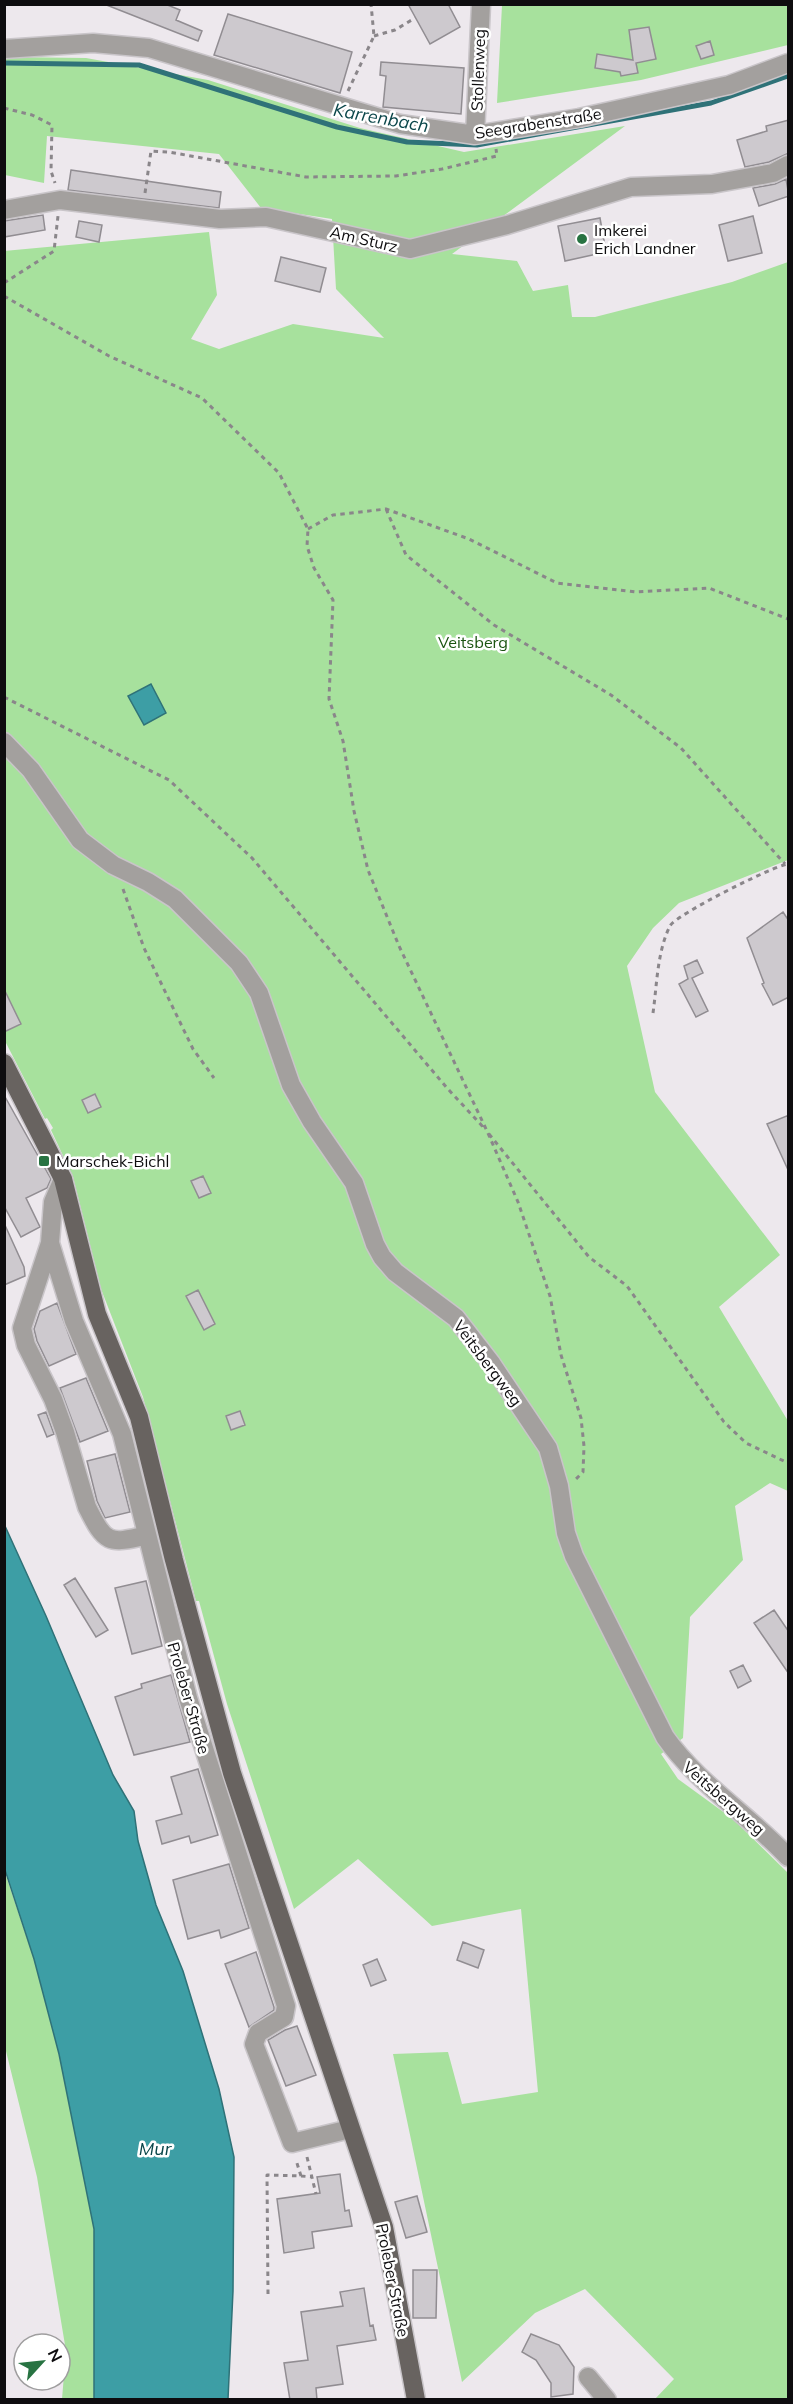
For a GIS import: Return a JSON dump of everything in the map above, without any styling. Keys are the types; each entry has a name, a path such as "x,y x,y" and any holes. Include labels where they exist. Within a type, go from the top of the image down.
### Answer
{"main road":[{"name":"Proleber Straße","path":"4,1063 63,1179 97,1314 139,1417 180,1582 232,1773 384,2227 416,2400"}],"street":[{"name":"Stollenweg","path":"475,135 481,4"},
{"name":"Seegrabenstraße","path":"4,49 93,43 149,48 400,124 475,135 579,118 729,85 789,63"},
{"name":"Am Sturz","path":"4,210 60,200 220,219 266,217 410,249 507,225 631,188 712,184 773,173 789,165"},
{"name":"Veitsbergweg","path":"4,742 31,770 80,840 112,865 148,882 175,899 240,963 259,993 291,1085 312,1122 354,1183 375,1244 382,1257 395,1272 456,1318 492,1363 548,1448 559,1485 566,1533 574,1556 665,1737 682,1762 766,1833 789,1857"},
{"name":"Proleber Straße","path":"63,1179 53,1202 50,1243 74,1321 122,1434 188,1698 286,2006 284,2017 258,2033 254,2044 297,2142"},
{"path":"50,1243 24,1314 22,1328 26,1345 53,1399 87,1507 95,1522 109,1540 120,1542 147,1535"},
{"path":"297,2142 350,2129"},
{"path":"588,2377 607,2400"}],"path":[{"path":"343,107 354,74 374,36 371,4"},
{"path":"374,36 395,30 415,18"},
{"path":"4,108 32,115 52,125 51,171 60,200 54,251 4,283"},
{"path":"142,209 151,152 170,152 306,177 396,176 442,170 496,156"},
{"path":"4,296 109,356 202,398 279,473 308,529 307,546 314,568 333,600 329,699 344,741 354,811 368,870 399,946 487,1131 518,1202 550,1296 561,1354 581,1418 584,1446 583,1472 577,1480 559,1485"},
{"path":"308,529 333,515 386,509 469,538 557,583 636,592 710,588 789,619"},
{"path":"386,509 406,555 494,625 611,695 681,748 787,864 680,915 670,924 660,962 653,1013"},
{"path":"4,697 169,780 252,858 447,1088 487,1131 589,1257 627,1286 724,1422 746,1443 789,1463"},
{"path":"112,865 144,948 193,1049 213,1078"},
{"path":"297,2142 301,2176"},
{"path":"297,2142 313,2177 315,2194"},
{"path":"268,2294 267,2175 313,2177"}],"green space":[{"path":"502,5 788,5 788,45 641,80 497,103"},
{"name":"Veitsberg","path":"5,57 86,58 208,80 360,128 464,152 625,126 452,254 517,261 533,291 568,285 572,317 595,317 732,282 788,262 788,860 679,903 653,928 627,966 655,1092 780,1255 719,1307 788,1421 788,1491 770,1483 735,1506 743,1560 690,1617 683,1738 661,1754 678,1779 733,1819 788,1873 788,2399 655,2399 674,2379 585,2289 535,2313 462,2382 393,2054 448,2052 462,2104 538,2092 521,1909 432,1926 358,1859 294,1909 227,1704 199,1601 196,1601 143,1397 101,1289 73,1177 51,1130 53,1128 47,1118 45,1119 5,1041 4,251 209,232 217,295 191,339 219,349 293,324 384,338 336,289 332,219 261,208 219,154 47,136 44,183 5,175"},
{"path":"4,1870 34,1959 59,2054 94,2229 94,2399 62,2399 63,2392 72,2392 72,2332 63,2332 37,2177 5,2047"}],"water":[{"path":"151,684 166,713 144,725 128,696"},
{"name":"Mur","path":"5,1526 46,1616 113,1775 134,1811 138,1841 156,1905 183,1971 219,2089 234,2157 233,2291 228,2399 94,2399 94,2229 59,2054 34,1959 5,1870"}],"building":[{"path":"104,4 165,4 180,10 176,20 202,31 198,41"},
{"path":"408,4 448,4 460,27 430,44"},
{"path":"228,14 352,52 340,93 214,55"},
{"path":"649,27 656,59 636,63 638,73 621,76 620,72 595,68 597,54 633,60 629,30"},
{"path":"710,41 714,55 701,59 696,46"},
{"path":"381,62 464,68 461,114 383,107 386,76 380,75"},
{"path":"789,120 789,153 769,162 745,167 737,140 767,131 766,126"},
{"path":"71,170 221,192 219,208 68,190"},
{"path":"786,179 789,196 759,206 753,188 775,184"},
{"path":"43,215 45,230 4,237 4,221"},
{"path":"753,216 762,253 728,261 719,225"},
{"name":"Imkerei Erich Landner","path":"600,218 606,252 565,261 558,226"},
{"path":"79,221 102,225 99,242 76,237"},
{"path":"281,257 326,268 320,292 275,281"},
{"path":"783,912 789,921 789,997 773,1005 762,984 764,983 747,938"},
{"path":"697,960 703,973 692,978 708,1011 696,1017 679,984 688,979 684,966"},
{"path":"4,989 21,1024 4,1032"},
{"path":"95,1094 101,1107 88,1113 82,1100"},
{"path":"4,1095 51,1179 47,1188 26,1198 40,1227 21,1237 4,1206"},
{"path":"789,1115 789,1172 767,1124"},
{"path":"203,1176 211,1193 199,1198 191,1181"},
{"path":"4,1223 24,1267 25,1276 4,1285"},
{"path":"198,1290 215,1324 204,1330 186,1296"},
{"path":"57,1303 76,1354 49,1366 34,1329 40,1311"},
{"path":"86,1378 108,1431 80,1442 60,1388"},
{"path":"240,1411 245,1425 231,1430 226,1416"},
{"path":"46,1412 54,1434 47,1437 38,1415"},
{"path":"115,1454 130,1512 105,1518 97,1501 87,1461"},
{"path":"75,1578 108,1630 96,1637 64,1585"},
{"path":"146,1581 162,1646 132,1654 115,1588"},
{"path":"774,1610 789,1632 789,1674 754,1623"},
{"path":"743,1665 751,1681 738,1688 730,1671"},
{"path":"171,1675 190,1742 134,1755 115,1697 142,1688 141,1684"},
{"path":"198,1769 218,1835 191,1843 189,1836 162,1844 156,1821 182,1814 171,1777"},
{"path":"229,1864 249,1928 221,1938 219,1930 188,1939 173,1880"},
{"path":"463,1942 484,1950 478,1968 457,1960"},
{"path":"256,1952 274,2010 249,2027 225,1964"},
{"path":"377,1959 386,1980 371,1986 363,1965"},
{"path":"297,2026 316,2075 286,2086 268,2040"},
{"path":"340,2174 345,2211 349,2210 352,2226 312,2232 314,2248 284,2253 277,2199 320,2193 317,2177"},
{"path":"417,2196 427,2232 406,2238 395,2202"},
{"path":"413,2270 437,2270 436,2318 413,2318"},
{"path":"364,2288 370,2326 373,2325 376,2340 337,2346 343,2384 316,2388 317,2400 290,2400 284,2363 308,2360 301,2312 343,2306 340,2292"},
{"path":"531,2334 559,2345 574,2367 573,2394 551,2397 551,2383 536,2360 522,2352"}],"waterway":[{"name":"Karrenbach","path":"4,63 139,65 337,127 407,142 477,145 711,103 788,76"}],"place":[{"name":"Imkerei Erich Landner","path":"582,239"},
{"name":"Marschek-Bichl","path":"44,1161"}]}
